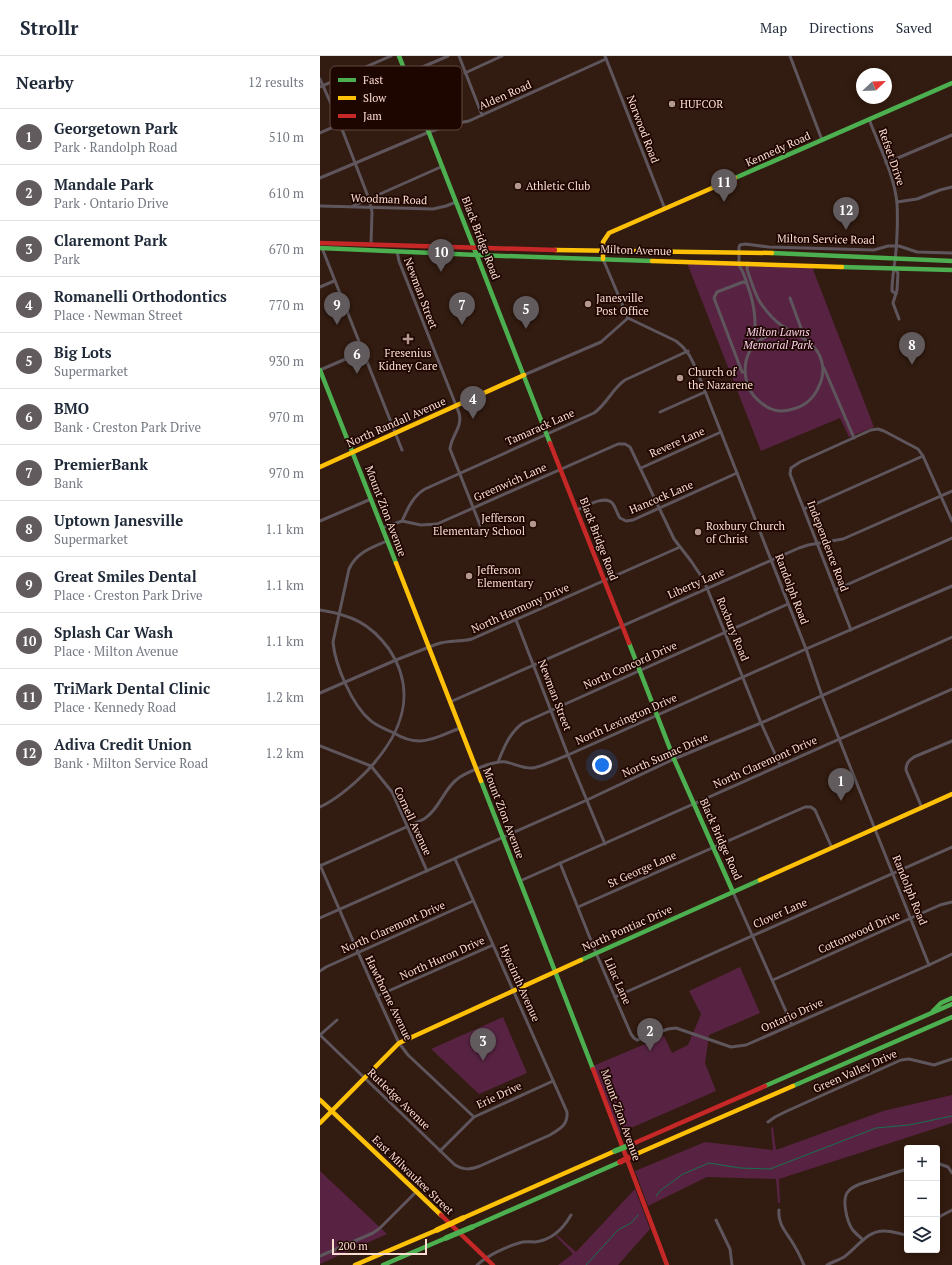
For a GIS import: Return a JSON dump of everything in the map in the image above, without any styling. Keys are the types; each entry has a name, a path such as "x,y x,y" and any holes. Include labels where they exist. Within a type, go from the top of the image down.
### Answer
{"main road":[{"name":"Black Bridge Road","path":"400,56 403,66"},
{"name":"Kennedy Road","path":"602,251 604,238 609,233 952,83"},
{"name":"Black Bridge Road","path":"429,132 674,759 733,892"},
{"name":"Milton Avenue","path":"321,246 371,244 397,248 477,255 952,270"},
{"path":"360,250 371,244"},
{"name":"Milton Avenue","path":"321,246 360,250 474,246 602,251 739,252 952,261"},
{"path":"602,251 603,258"},
{"name":"Mount Zion Avenue","path":"320,370 556,972 667,1265"},
{"name":"North Randall Avenue","path":"320,467 524,375"},
{"name":"North Pontiac Drive","path":"320,1123 399,1043 952,794"},
{"path":"932,1013 941,1003 952,998"},
{"path":"355,1265 952,1004"},
{"path":"383,1265 952,1017"},
{"name":"East Milwaukee Street","path":"320,1100 493,1265"}],"street":[{"path":"368,66 391,56"},
{"path":"425,66 448,56"},
{"path":"459,56 482,115"},
{"path":"465,72 502,56"},
{"path":"790,56 822,140"},
{"name":"Alden Road","path":"462,122 469,121 606,58"},
{"name":"Norwood Road","path":"606,58 665,209"},
{"path":"320,79 321,87 330,105"},
{"name":"Refset Drive","path":"869,119 893,183 897,202 896,246 892,275 892,291 896,294"},
{"path":"320,133 330,128"},
{"path":"342,130 369,199 371,207 371,244"},
{"name":"Alden Road","path":"320,178 435,130"},
{"path":"886,164 952,135"},
{"path":"351,207 443,166"},
{"path":"897,202 917,199 952,187"},
{"name":"Woodman Road","path":"320,206 432,210 456,202"},
{"name":"Milton Service Road","path":"739,252 739,246 745,244 768,247 874,250 888,246 902,246 917,252 952,253"},
{"path":"321,246 394,434 402,450"},
{"name":"Newman Street","path":"397,248 399,262 460,417 460,422 452,440 450,449 480,525"},
{"path":"739,252 738,263 742,269 745,283 754,305 755,330 746,361 745,372 747,385 751,393 757,400 771,409 781,412 800,407 815,396 824,372 821,361"},
{"path":"603,258 628,318"},
{"path":"748,263 747,269 761,304 781,325 805,340 816,349 854,438 871,430 878,429 918,449 923,456 952,521"},
{"path":"894,268 898,273 897,290 894,303 899,319"},
{"path":"320,286 334,281"},
{"path":"745,283 716,292 714,298 742,372 745,372"},
{"path":"790,298 805,340"},
{"path":"754,305 758,307 761,304"},
{"name":"North Randall Avenue","path":"524,375 601,342 628,318"},
{"name":"Randolph Road","path":"628,318 676,341 688,351 698,371 770,560 806,649 822,696 929,965"},
{"path":"779,333 781,330 781,325"},
{"path":"751,348 760,340 771,335 779,333 795,334"},
{"name":"Tamarack Lane","path":"402,521 413,498 418,493 459,473 594,413 605,404 618,384 688,351"},
{"path":"320,370 362,352"},
{"path":"737,360 746,361"},
{"path":"821,382 830,382"},
{"path":"660,412 705,392"},
{"name":"Revere Lane","path":"641,468 721,432"},
{"name":"Independence Road","path":"851,630 790,474 791,468 800,462 854,438"},
{"name":"Greenwich Lane","path":"402,521 421,525 437,524 618,444 625,444"},
{"name":"Roxbury Road","path":"625,444 630,447 641,468 658,508 674,539 701,576 780,765"},
{"path":"804,509 923,456"},
{"name":"Hancock Lane","path":"577,510 603,500 608,500 612,503 620,518 626,521 632,520 737,473"},
{"name":"Liberty Lane","path":"450,702 770,560 799,548 817,543 843,539 952,490"},
{"path":"320,521 370,499"},
{"path":"382,528 402,521"},
{"path":"835,590 952,538"},
{"path":"387,541 364,551 352,561 349,569 334,633 334,650 345,682 354,702 371,722 408,740 420,741 431,739 460,728"},
{"name":"North Harmony Drive","path":"320,694 428,647 444,642 465,641 472,639 680,547"},
{"name":"North Lexington Drive","path":"498,762 504,762 526,768 534,768 568,755 952,586"},
{"name":"North Concord Drive","path":"498,762 511,734 515,728 523,723 551,709 788,604"},
{"path":"320,610 339,613 358,620 377,634 396,660 402,678 404,697 402,716 386,747 371,766 348,788 320,807"},
{"name":"Newman Street","path":"516,620 568,755 605,844"},
{"name":"North Sumac Drive","path":"320,918 455,859 674,759 762,723 952,637"},
{"name":"North Claremont Drive","path":"520,881 952,688"},
{"path":"922,808 906,770 906,765 909,760 914,757 952,741"},
{"name":"Cornell Avenue","path":"320,746 371,766 392,792 427,871"},
{"path":"320,866 407,827 430,815 454,782 460,777 498,762"},
{"name":"St George Lane","path":"578,908 805,807 811,807 815,810 832,848"},
{"name":"Clover Lane","path":"615,997 952,847"},
{"name":"Hyacinth Avenue","path":"455,859 567,1112 565,1124 561,1129 470,1170"},
{"name":"Lilac Lane","path":"560,863 596,953 631,1034 635,1039"},
{"name":"Hawthorne Avenue","path":"320,866 340,909 357,953 399,1043 408,1054 474,1117"},
{"name":"Black Bridge Road","path":"733,892 792,1025"},
{"name":"North Claremont Drive","path":"320,971 474,901"},
{"name":"Cottonwood Drive","path":"773,980 940,905 952,902"},
{"name":"North Huron Drive","path":"377,996 493,945"},
{"name":"Ontario Drive","path":"635,1039 641,1039 668,1029 676,1028 731,1048 739,1047 952,954"},
{"path":"320,1036 337,1020"},
{"name":"Rutledge Avenue","path":"320,1036 455,1165 460,1168 470,1170"},
{"name":"Green Valley Drive","path":"768,1122 787,1111 901,1060 909,1059 934,1065 952,1059"},
{"name":"Erie Drive","path":"440,1151 474,1117 553,1080"},
{"path":"940,1164 945,1166 952,1173"},
{"path":"863,1240 852,1229 849,1223 844,1200 847,1193 853,1187 860,1184 904,1170"},
{"path":"320,1256 373,1233 380,1228 416,1192"},
{"path":"779,1210 778,1216 780,1221 804,1265"},
{"path":"939,1217 952,1210"},
{"path":"477,1265 486,1258 520,1243 538,1241 554,1234 564,1226 571,1215"},
{"path":"716,1220 730,1249 732,1265"},
{"path":"827,1265 843,1258 853,1251 871,1234 885,1231 904,1234"}],"green space":[{"name":"Milton Lawns Memorial Park","path":"687,263 812,267 874,427 849,437 840,418 761,451"},
{"path":"740,967 760,1013 709,1035 705,1063 716,1091 617,1134 593,1066 664,1036 672,1053 688,1045 701,1014 689,991"},
{"path":"503,1017 527,1073 479,1094 431,1049"},
{"path":"952,1095 952,1123 779,1179 780,1203 778,1203 776,1179 707,1177 648,1206 635,1171 705,1142 773,1150 771,1128 773,1127 776,1150 883,1111"},
{"path":"320,1171 387,1234 320,1264"},
{"path":"635,1189 650,1229 618,1265 558,1265 573,1254 556,1236 557,1235 576,1252"}],"waterway":[{"path":"656,1196 661,1190 683,1174 709,1163 740,1168 770,1169 876,1128 909,1125 952,1116"},
{"path":"586,1265 618,1230 631,1223 638,1215"}],"traffic: fast":[{"path":"399,56 403,66"},
{"path":"735,178 952,83"},
{"path":"428,130 550,443"},
{"path":"320,248 652,261"},
{"path":"772,253 952,261"},
{"path":"842,267 952,270"},
{"path":"320,370 396,563"},
{"path":"629,643 674,759 733,892"},
{"path":"481,781 593,1069"},
{"path":"581,960 760,880"},
{"path":"933,1011 941,1003 952,998"},
{"path":"765,1086 952,1004"},
{"path":"793,1086 952,1017"},
{"path":"615,1151 630,1145"},
{"path":"472,1227 620,1162"},
{"path":"446,1238 472,1227"},
{"path":"383,1265 446,1238"}],"traffic: slow":[{"path":"603,259 603,242 609,233 735,178"},
{"path":"555,250 772,253"},
{"path":"652,261 842,267"},
{"path":"320,467 524,375"},
{"path":"396,563 481,781"},
{"path":"760,880 952,794"},
{"path":"320,1123 399,1043 581,960"},
{"path":"634,1155 793,1086"},
{"path":"320,1100 441,1215"},
{"path":"463,1218 615,1151"},
{"path":"437,1230 463,1218"},
{"path":"355,1265 437,1230"}],"traffic: jam":[{"path":"320,243 555,250"},
{"path":"550,443 629,643"},
{"path":"593,1069 667,1265"},
{"path":"630,1145 765,1086"},
{"path":"620,1162 634,1155"},
{"path":"441,1215 493,1265"}],"place":[{"name":"HUFCOR","path":"672,104"},
{"name":"Athletic Club","path":"518,186"},
{"name":"TriMark Dental Clinic","path":"724,202"},
{"name":"Adiva Credit Union","path":"846,230"},
{"name":"Splash Car Wash","path":"441,272"},
{"name":"Janesville Post Office","path":"588,304"},
{"name":"Great Smiles Dental","path":"337,325"},
{"name":"PremierBank","path":"462,325"},
{"name":"Big Lots","path":"526,329"},
{"name":"Fresenius Kidney Care","path":"408,339"},
{"name":"Uptown Janesville","path":"912,365"},
{"name":"BMO","path":"357,374"},
{"name":"Church of the Nazarene","path":"680,378"},
{"name":"Romanelli Orthodontics","path":"473,419"},
{"name":"Jefferson Elementary School","path":"533,524"},
{"name":"Roxbury Church of Christ","path":"698,532"},
{"name":"Jefferson Elementary","path":"469,576"},
{"name":"Georgetown Park","path":"841,801"},
{"name":"Mandale Park","path":"650,1051"},
{"name":"Claremont Park","path":"483,1061"}]}
